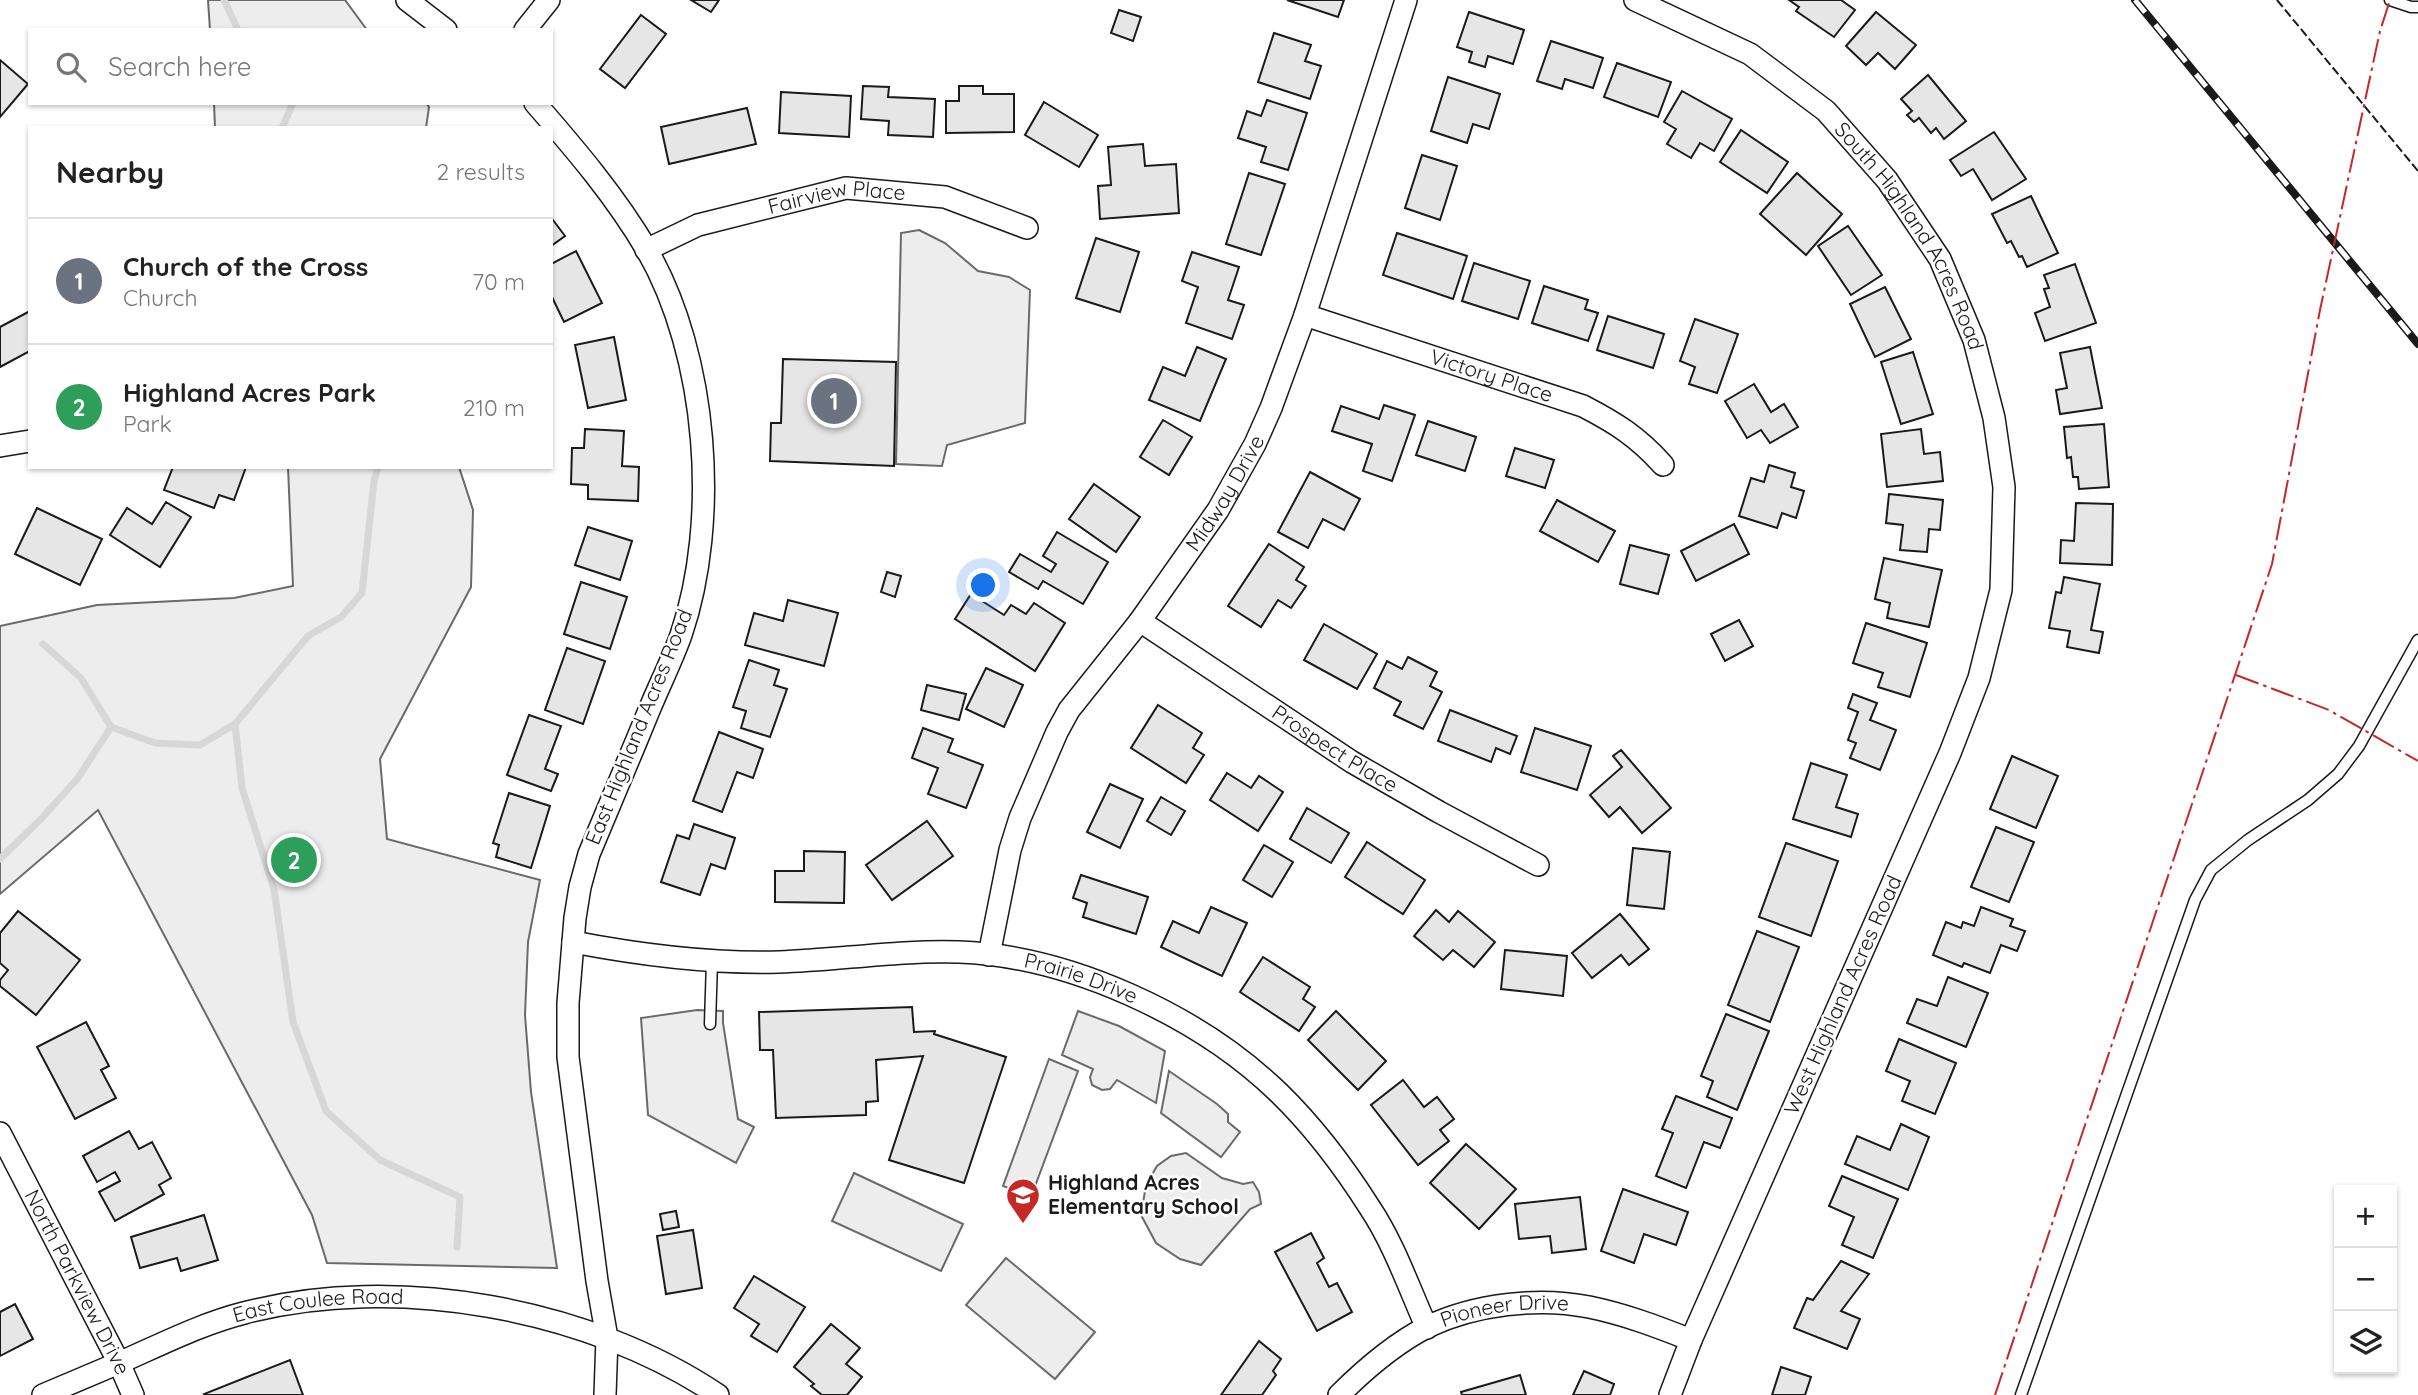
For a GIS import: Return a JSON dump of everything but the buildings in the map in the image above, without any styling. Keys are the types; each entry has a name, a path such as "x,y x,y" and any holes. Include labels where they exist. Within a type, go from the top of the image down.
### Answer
{"street":[{"path":"408,0 443,28"},
{"path":"527,28 549,0"},
{"name":"Midway Drive","path":"989,955 1010,850 1020,818 1056,732 1069,710 1140,621 1217,510 1243,467 1271,408 1305,315 1406,0"},
{"name":"South Highland Acres Road","path":"1635,0 1751,54 1826,111 1887,180 1940,259 1974,340 1994,418 2004,488 2001,590"},
{"name":"East Highland Acres Road","path":"537,105 596,176 646,250 675,312 696,402 704,462 699,548 681,635 589,855 580,887 573,942 568,1003 568,1057 607,1338 605,1395"},
{"name":"Fairview Place","path":"646,250 698,225 846,188 945,197 1027,228"},
{"name":"Victory Place","path":"1305,315 1583,406 1617,423 1643,443 1663,465"},
{"path":"0,446 28,442"},
{"name":"West Highland Acres Road","path":"1670,1395 1691,1340 1950,753 1979,678 2001,590"},
{"name":"Prospect Place","path":"1140,621 1352,762 1538,865"},
{"name":"Prairie Drive","path":"573,942 712,961 780,962 938,952 989,955 1056,969 1147,1002 1200,1032 1276,1090 1327,1148 1371,1209 1427,1328"},
{"name":"North Parkview Drive","path":"0,1133 133,1395"},
{"name":"East Coulee Road","path":"43,1395 191,1330 245,1312 346,1298 392,1296 452,1300 514,1312 607,1338 676,1370 718,1395"},
{"name":"Pioneer Drive","path":"1339,1395 1366,1368 1427,1328 1470,1312 1492,1308 1562,1304 1590,1307 1691,1340"}],"lane":[{"path":"2390,0 2418,7"},
{"path":"2021,1395 2195,900 2211,870 2248,840 2308,800 2338,774 2359,746 2418,640"},
{"path":"710,1024 712,961"}],"shaded area":[{"path":"208,0 345,0 366,28 210,28"},
{"path":"214,105 429,107 426,126 215,126"},
{"path":"919,230 945,243 978,271 1009,277 1030,290 1025,423 947,445 942,466 896,464 901,233"},
{"path":"288,469 460,469 473,510 471,587 380,759 387,839 540,880 528,942 525,1015 531,1092 557,1268 327,1263 312,1215 98,810 0,894 0,626 97,605 234,598 293,586"},
{"path":"697,1010 723,1011 738,1119 754,1127 736,1163 648,1115 641,1018"},
{"path":"1078,1011 1119,1026 1165,1051 1156,1103 1117,1080 1110,1089 1102,1090 1092,1085 1090,1077 1093,1069 1062,1055"},
{"path":"1049,1059 1078,1071 1031,1197 1003,1186"},
{"path":"1169,1071 1217,1104 1228,1114 1228,1122 1240,1132 1221,1157 1161,1113"},
{"path":"1186,1153 1222,1178 1243,1184 1253,1182 1259,1192 1261,1204 1250,1209 1201,1265 1180,1259 1156,1243 1141,1215 1146,1185 1157,1166 1171,1156"},
{"path":"854,1173 963,1224 941,1271 832,1221"},
{"path":"1006,1258 1095,1332 1055,1379 966,1305"}],"waterway":[{"path":"224,0 237,28"},
{"path":"283,126 292,105"},
{"path":"377,469 362,593 341,617 308,636 235,724 242,788 274,889 293,1022 326,1111 380,1160 460,1197 457,1247"},
{"path":"43,644 81,678 111,727 155,743 200,745 235,724"},
{"path":"0,859 78,778 111,727"}],"railway":[{"path":"2135,0 2418,344"}],"fence":[{"path":"2277,0 2418,171"}],"power":[{"path":"1995,1395 2272,564 2320,310 2380,31 2390,0"},
{"path":"2236,675 2329,710 2418,761"}],"place":[{"name":"Church of the Cross","path":"834,401"},
{"name":"Highland Acres Park","path":"294,860"},
{"name":"Highland Acres Elementary School","path":"1023,1225"}]}
